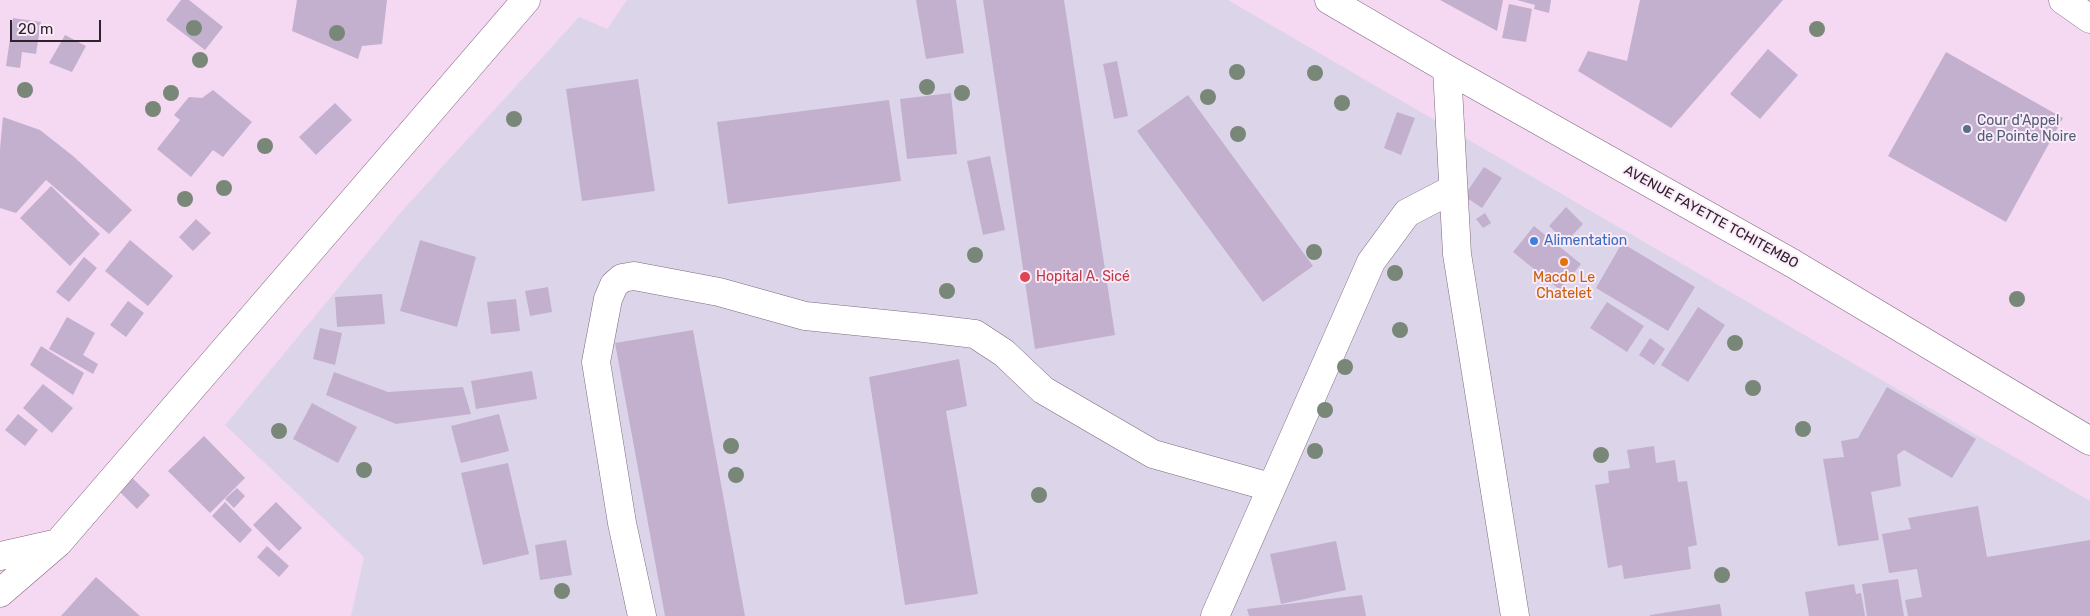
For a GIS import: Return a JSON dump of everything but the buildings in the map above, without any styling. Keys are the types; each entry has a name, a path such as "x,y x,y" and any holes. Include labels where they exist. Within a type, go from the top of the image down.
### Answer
{"street":[{"path":"0,593 58,543 526,0"},
{"name":"AVENUE FAYETTE TCHITEMBO","path":"1329,0 1447,69 1792,263 2090,441"},
{"path":"2063,0 2090,19"},
{"path":"1447,69 1457,254 1515,616"},
{"path":"1215,616 1270,487 1371,262 1407,213 1453,190"},
{"path":"642,616 622,523 596,362 608,298 614,285 622,278 634,276 719,292 805,316 975,334 1004,352 1043,390 1153,454 1270,487"},
{"path":"0,556 58,543"}],"shaded area":[{"name":"Hopital A. Sicé","path":"627,0 1228,0 2090,501 2090,616 351,616 364,557 225,425 402,211 579,17 607,29"}],"place":[{"name":"Cour d'Appel de Pointe Noire","path":"1967,129"},
{"name":"Alimentation","path":"1534,241"},
{"name":"Macdo Le Chatelet","path":"1564,262"},
{"name":"Hopital A. Sicé","path":"1025,277"}]}
